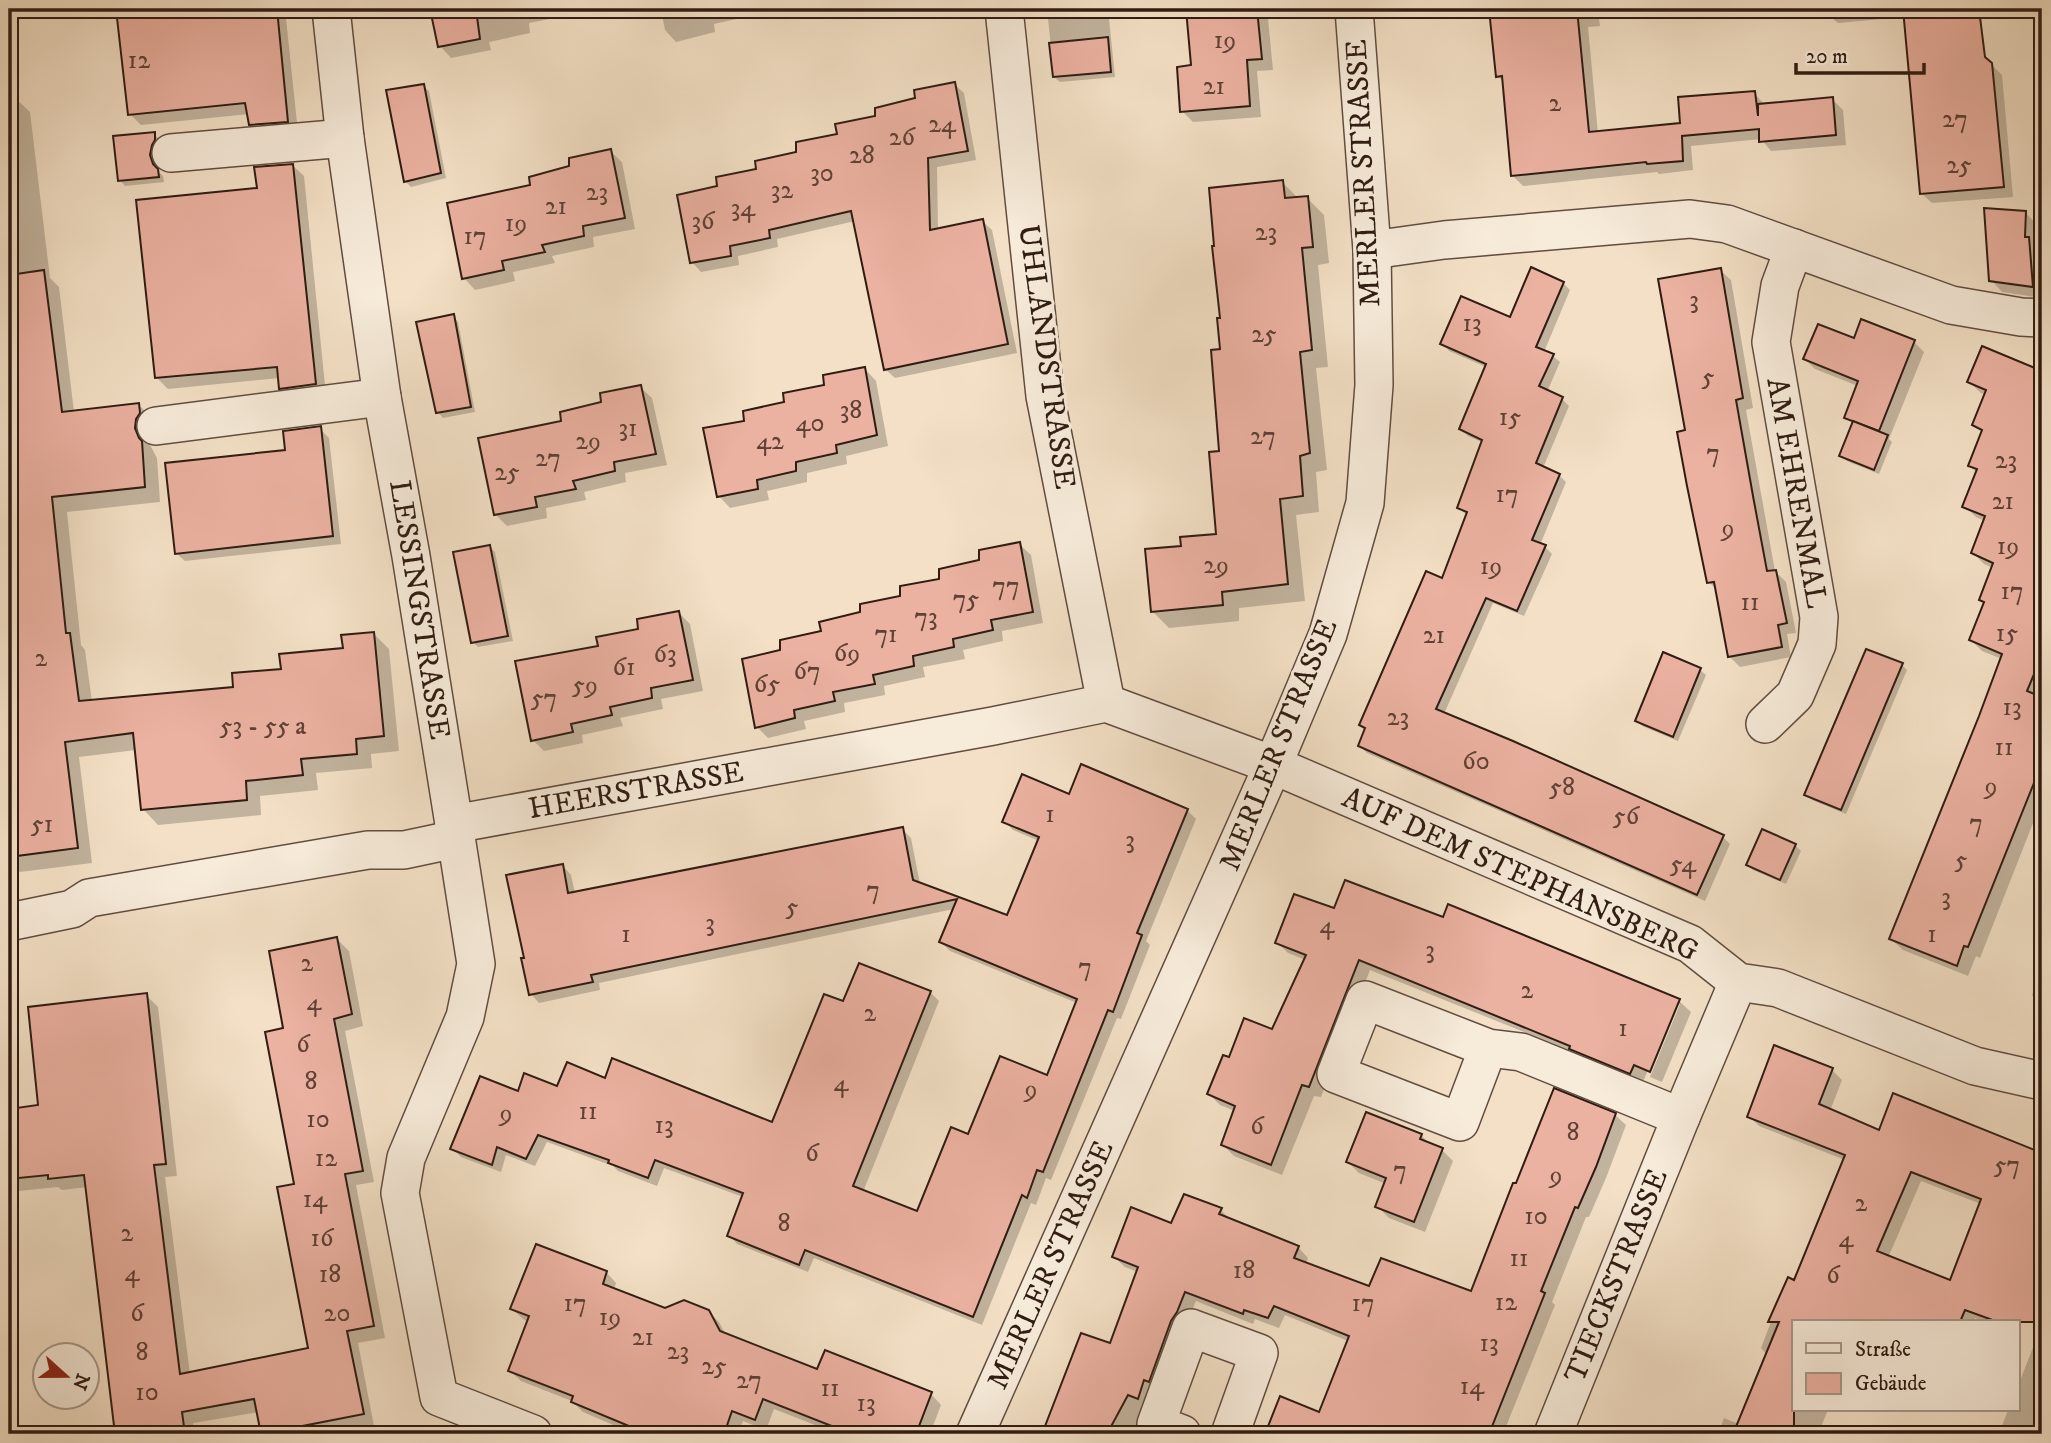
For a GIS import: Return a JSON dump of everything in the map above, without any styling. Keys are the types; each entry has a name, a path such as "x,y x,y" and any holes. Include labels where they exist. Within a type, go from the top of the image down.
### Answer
{"street":[{"name":"LESSINGSTRASSE","path":"331,9 345,138 382,397 411,556 476,964 465,1017 406,1158 400,1193 439,1397 533,1434"},
{"name":"UHLANDSTRASSE","path":"1004,9 1045,396 1106,703"},
{"name":"MERLER STRASSE","path":"975,1434 1273,765 1328,634 1365,503 1374,385 1372,250 1354,9"},
{"path":"171,153 345,138"},
{"path":"1372,250 1444,240 1690,219 1727,224 1951,305 2042,318"},
{"name":"AM EHRENMAL","path":"1765,724 1795,695 1817,644 1819,617 1771,342 1780,286 1794,248"},
{"path":"156,426 382,397"},
{"path":"1106,703 1273,765"},
{"name":"HEERSTRASSE","path":"9,922 72,909 89,898 368,850 404,850 455,832 1106,703"},
{"name":"AUF DEM STEPHANSBERG","path":"1273,765 1690,944 1738,982 1778,988 1975,1066 2042,1081"},
{"name":"TIECKSTRASSE","path":"1553,1434 1738,982"},
{"path":"1488,1048 1521,1052 1681,1117"},
{"path":"1182,1434 1156,1424 1191,1328 1259,1353 1230,1434"}],"building":[{"path":"116,9 277,9 288,122 249,125 245,103 128,115"},
{"path":"430,9 476,9 480,39 438,47"},
{"path":"1186,9 1257,9 1262,59 1247,60 1250,106 1180,112 1177,67 1191,65"},
{"path":"1489,9 1577,9 1589,132 1680,123 1678,97 1755,91 1758,116 1758,104 1833,97 1836,135 1759,142 1759,129 1682,136 1683,161 1646,162 1511,176 1502,76 1496,77"},
{"path":"1903,9 1979,9 1985,57 1992,63 2004,187 1920,194"},
{"path":"1108,37 1111,72 1053,77 1049,43"},
{"path":"955,82 968,151 928,158 930,230 983,219 1008,344 884,370 851,211 769,230 770,238 730,246 731,256 690,263 677,195 717,186 716,177 756,169 755,161 796,152 796,142 837,134 835,124 875,116 875,108 915,98 914,90"},
{"path":"424,84 441,173 404,182 386,90"},
{"path":"155,132 150,155 158,169 159,177 118,181 113,136"},
{"path":"611,149 625,218 583,226 584,236 542,245 545,252 502,261 504,270 462,279 447,203 530,185 529,177 569,166 569,158"},
{"path":"293,164 316,384 279,389 277,367 155,378 136,200 257,188 254,167"},
{"path":"1283,180 1285,198 1308,196 1313,247 1302,248 1312,350 1300,352 1310,453 1300,456 1303,496 1280,499 1288,584 1222,592 1223,605 1151,612 1145,549 1181,546 1180,537 1216,534 1209,452 1219,451 1211,350 1220,349 1217,318 1220,318 1209,188"},
{"path":"1984,208 2026,211 2025,237 2029,237 2033,287 1989,281"},
{"path":"1531,267 1564,282 1536,347 1554,354 1539,386 1563,397 1536,463 1560,474 1532,540 1546,545 1517,611 1486,598 1436,709 1724,835 1697,895 1358,746 1365,728 1359,725 1426,571 1442,578 1467,512 1457,508 1482,440 1459,429 1486,364 1440,344 1461,296 1510,317"},
{"path":"1721,268 1743,398 1736,400 1753,496 1767,571 1776,570 1787,623 1778,625 1782,647 1728,657 1714,582 1707,583 1677,432 1685,430 1658,279"},
{"path":"44,270 62,412 139,403 140,413 135,428 142,441 145,487 52,497 66,633 70,633 79,701 233,687 232,673 281,669 279,654 343,648 341,635 374,632 384,736 356,739 357,754 301,759 303,775 246,781 247,800 141,810 133,733 65,742 78,848 9,857 9,275"},
{"path":"454,314 471,407 436,413 416,322"},
{"path":"1861,319 1915,340 1879,431 1844,418 1858,381 1803,359 1818,324 1854,338"},
{"path":"1982,346 2042,371 2042,655 2027,691 2042,697 2042,763 1968,947 1964,946 1957,966 1889,939 2002,654 1969,640 1984,602 1979,600 1993,563 1971,553 1985,516 1962,507 1977,469 1968,466 1982,430 1972,425 1986,390 1967,382"},
{"path":"865,367 877,435 836,445 837,453 796,462 796,471 757,480 758,489 717,497 703,428 744,421 743,411 784,402 783,393 824,385 823,375"},
{"path":"641,385 656,454 614,462 615,471 573,481 576,489 535,497 537,507 494,515 478,438 561,421 560,412 601,402 600,393"},
{"path":"1853,421 1888,435 1874,470 1839,456"},
{"path":"321,426 333,536 175,554 165,463 285,450 283,431"},
{"path":"1020,542 1033,612 991,620 993,630 953,639 954,647 913,656 914,666 873,675 875,684 833,692 835,701 794,710 795,718 755,728 742,659 780,650 780,640 821,631 819,622 860,612 860,604 900,596 900,586 939,579 939,569 979,560 979,550"},
{"path":"490,545 508,636 471,643 453,552"},
{"path":"679,611 693,680 651,688 652,698 610,707 612,715 571,724 573,732 531,741 515,661 598,646 596,637 638,629 637,619"},
{"path":"1866,649 1903,663 1841,810 1804,795"},
{"path":"1663,652 1701,668 1673,737 1635,721"},
{"path":"1081,764 1188,809 1137,933 1142,935 1113,1012 1108,1010 1043,1172 1037,1170 1027,1198 1022,1195 973,1317 805,1250 799,1265 727,1236 743,1193 655,1160 648,1178 608,1163 609,1160 538,1135 526,1159 497,1147 492,1165 450,1149 480,1076 518,1091 524,1073 557,1086 567,1062 605,1078 612,1058 772,1122 824,994 843,1001 859,963 931,991 853,1186 917,1211 951,1127 968,1134 1000,1056 1047,1075 1077,999 939,942 957,899 591,975 593,982 529,995 506,875 563,864 568,893 903,827 913,880 1007,915 1039,837 1002,822 1022,774 1069,794"},
{"path":"1762,829 1796,844 1780,880 1746,865"},
{"path":"1345,880 1443,917 1448,904 1680,999 1650,1072 1634,1065 1630,1074 1569,1049 1570,1046 1359,960 1309,1087 1302,1085 1271,1165 1221,1145 1235,1106 1207,1094 1223,1055 1229,1057 1244,1018 1272,1029 1306,955 1275,943 1294,894 1334,908"},
{"path":"337,937 352,1014 334,1019 363,1171 345,1174 374,1326 347,1331 364,1414 261,1434 254,1399 182,1412 185,1434 115,1434 84,1175 9,1179 9,1109 38,1105 28,1007 147,993 166,1164 154,1165 180,1374 308,1348 277,1187 294,1184 265,1032 283,1028 269,951"},
{"path":"1774,1045 1833,1068 1819,1104 1879,1130 1893,1093 2042,1153 2042,1322 1992,1320 1965,1310 1961,1320 1792,1320 1794,1434 1733,1434 1779,1322 1768,1322 1788,1277 1794,1280 1845,1155 1747,1117","holes":["1911,1172 1981,1199 1950,1280 1877,1251"]},
{"path":"1554,1088 1616,1113 1596,1167 1578,1208 1575,1207 1541,1291 1545,1293 1489,1434 1265,1434 1280,1396 1319,1412 1349,1336 1274,1306 1268,1318 1244,1310 1243,1314 1185,1292 1171,1321 1149,1382 1144,1380 1138,1399 1128,1395 1107,1434 1042,1434 1081,1333 1110,1343 1138,1267 1112,1257 1131,1207 1171,1223 1184,1194 1222,1208 1219,1214 1299,1246 1294,1258 1369,1286 1381,1258 1471,1291"},
{"path":"1366,1112 1422,1134 1420,1139 1443,1148 1414,1222 1375,1207 1386,1178 1346,1162"},
{"path":"536,1244 607,1271 603,1284 665,1308 684,1300 709,1310 720,1331 817,1369 825,1350 932,1392 916,1434 852,1434 763,1399 755,1420 732,1411 724,1434 648,1434 571,1402 573,1396 508,1371 529,1316 510,1309"}]}
